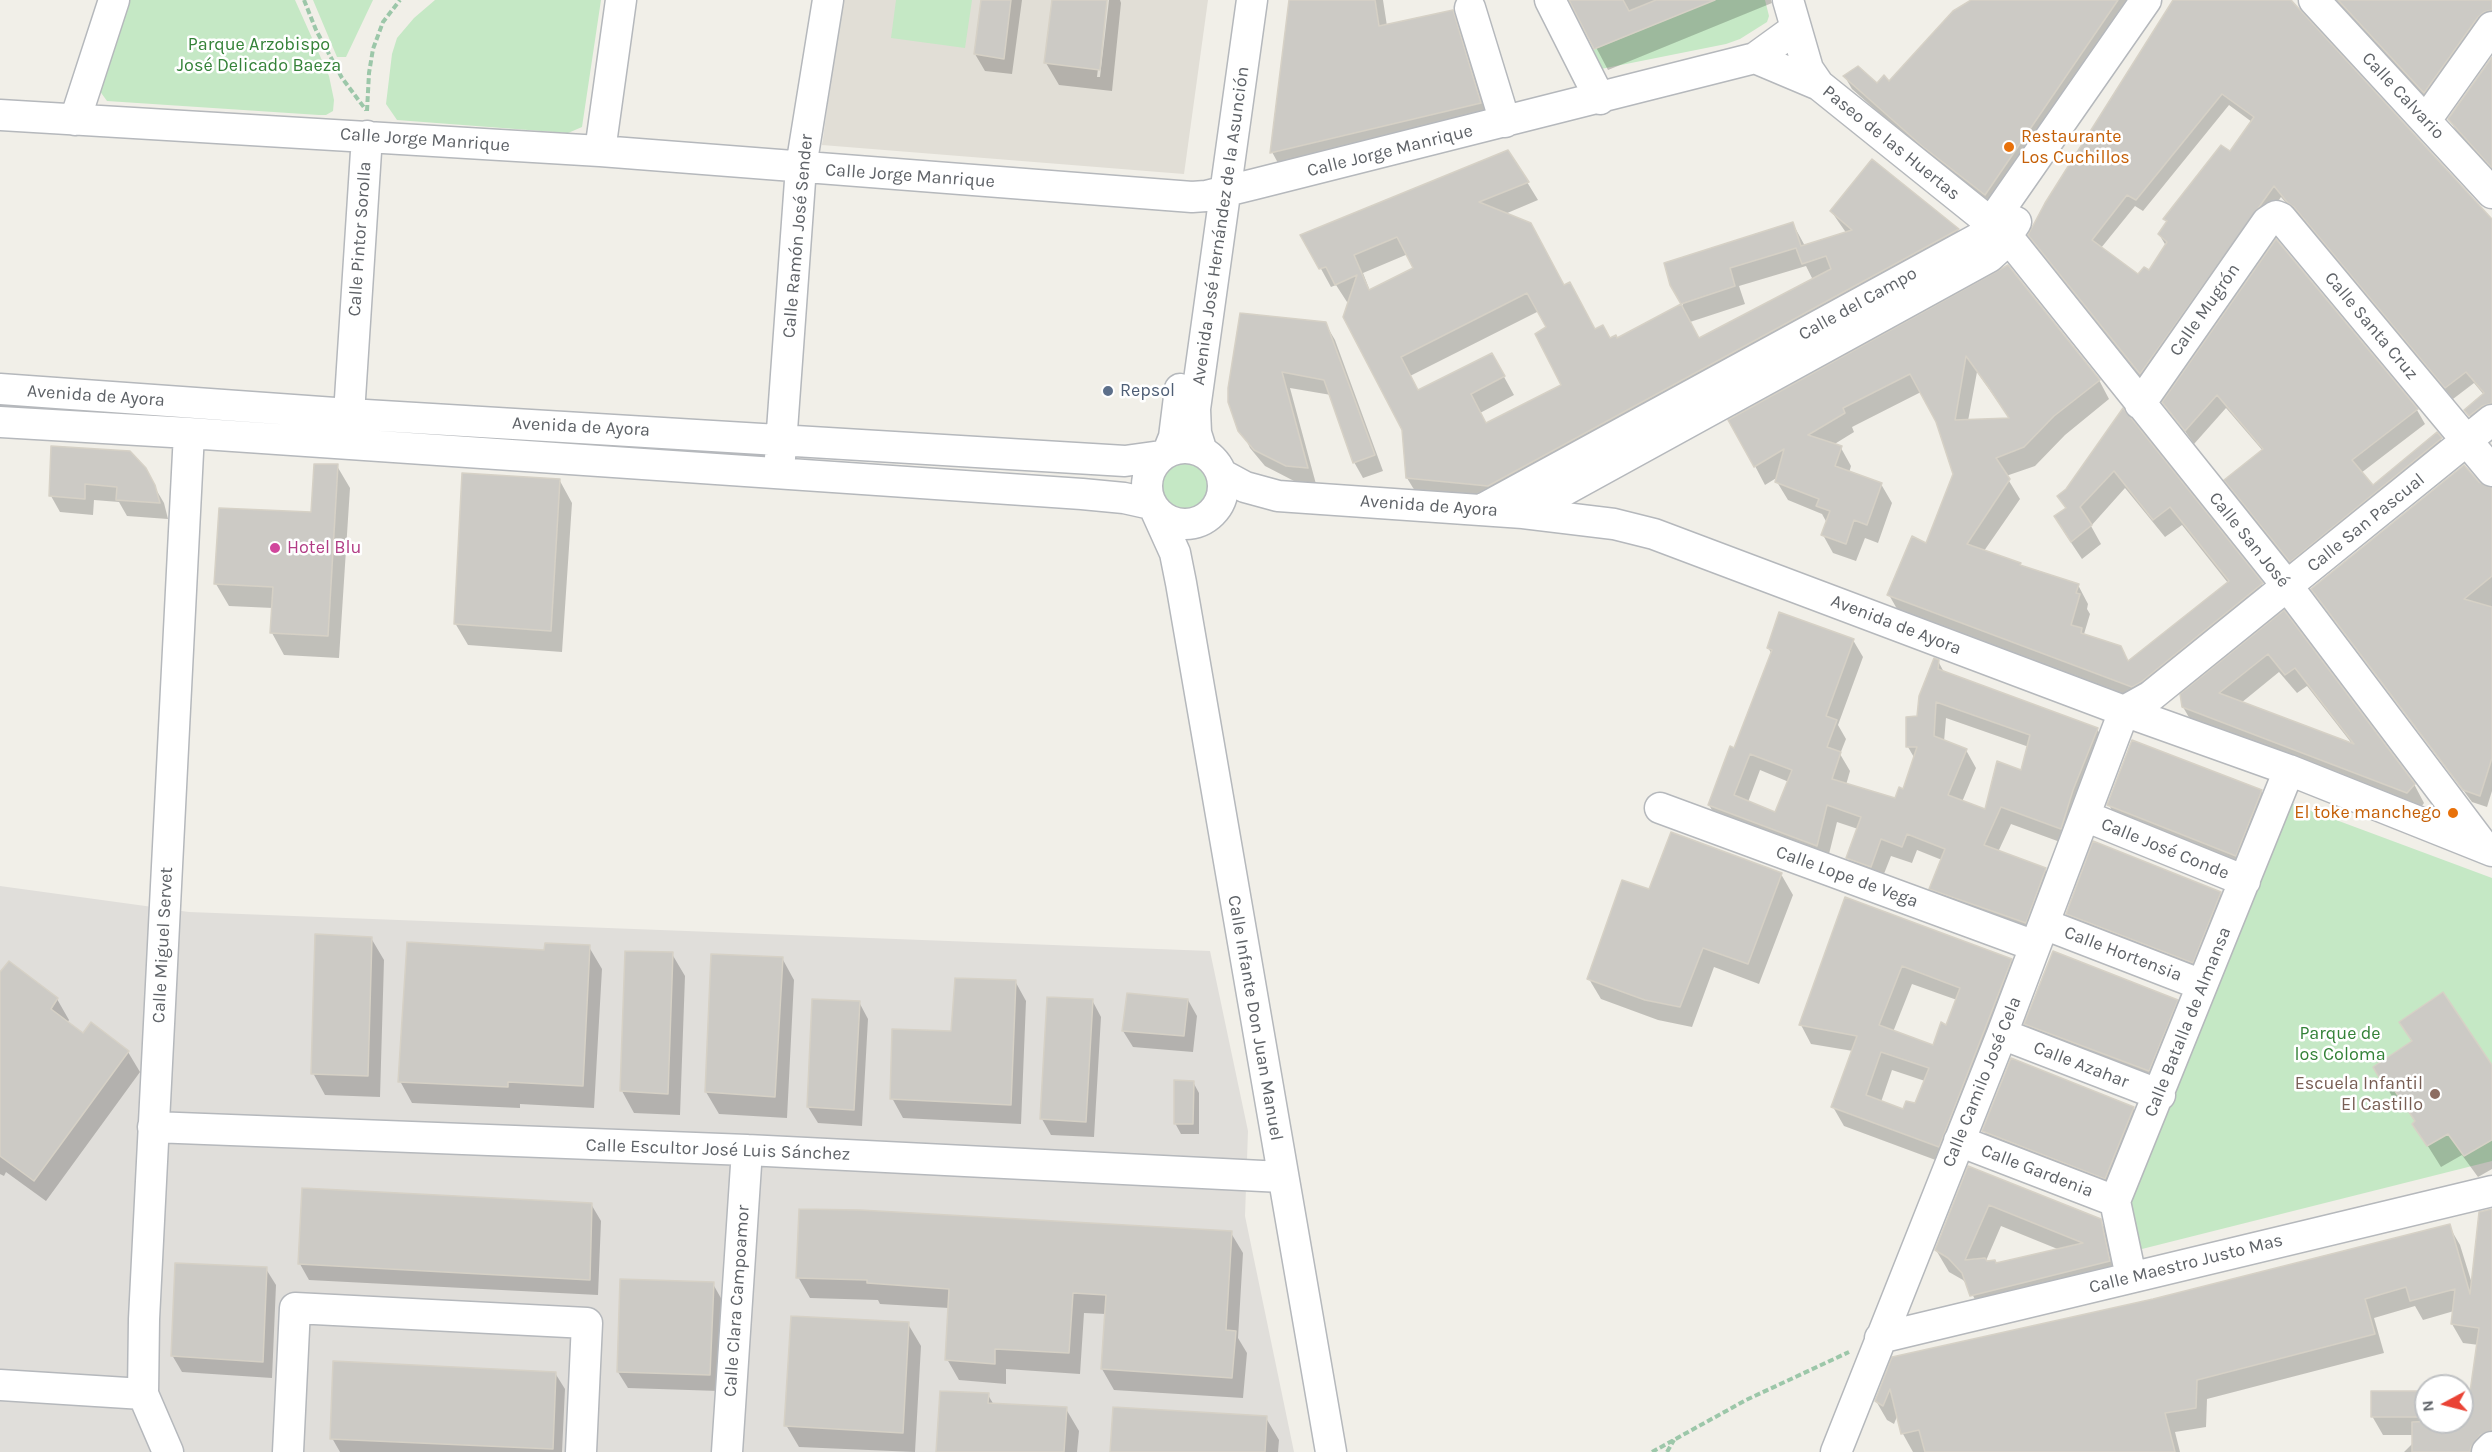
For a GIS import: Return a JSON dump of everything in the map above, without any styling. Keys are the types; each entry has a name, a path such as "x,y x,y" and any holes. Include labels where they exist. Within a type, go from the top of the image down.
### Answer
{"street":[{"path":"75,120 114,0"},
{"path":"600,151 621,0"},
{"name":"Calle Ramón José Sender","path":"780,473 801,167 828,0"},
{"name":"Avenida José Hernández de la Asunción","path":"1211,463 1196,433 1196,409 1234,0"},
{"name":"Avenida José Hernández de la Asunción","path":"1164,454 1174,437 1215,194 1252,0"},
{"path":"1550,0 1600,99"},
{"name":"Paseo de las Huertas","path":"1788,0 1808,69 1819,85 1998,230"},
{"name":"Calle del Campo","path":"1481,510 1998,230 2148,0"},
{"name":"Calle Calvario","path":"2314,0 2492,193"},
{"path":"1470,8 1505,122"},
{"path":"2426,120 2492,27"},
{"name":"Calle Jorge Manrique","path":"0,115 75,120 367,123 600,151 1192,197 1215,194 1600,99 1755,58 1795,29"},
{"path":"1755,58 1819,85"},
{"name":"Calle Pintor Sorolla","path":"321,442 336,413 367,123"},
{"name":"Calle Mugrón","path":"2140,404 2271,217"},
{"name":"Calle Santa Cruz","path":"2271,217 2281,218 2492,471"},
{"name":"Calle del Campo","path":"1523,513 1989,257 1999,248 1998,230"},
{"name":"Calle San José","path":"1998,230 2288,587 2490,841"},
{"name":"Avenida de Ayora","path":"0,389 336,413 1125,461 1164,454"},
{"path":"381,446 383,416"},
{"name":"Calle San Pascual","path":"2124,711 2151,696 2492,420"},
{"name":"Avenida de Ayora","path":"0,422 1124,498 1153,507"},
{"name":"Calle Miguel Servet","path":"168,1452 143,1394 144,1320 189,433"},
{"path":"1189,448 1211,463 1221,497 1202,519 1174,523 1153,507 1147,480 1150,470 1164,454 1189,448"},
{"name":"Avenida de Ayora","path":"1211,463 1245,487 1278,496 1523,513 1614,524 1694,548 2124,711 2490,841"},
{"path":"1608,466 1598,487 1598,493 1601,506 1614,524"},
{"name":"Avenida de Ayora","path":"1202,519 1234,504 1278,496"},
{"name":"Calle Infante Don Juan Manuel","path":"1153,507 1174,553 1181,583 1331,1452"},
{"name":"Calle Infante Don Juan Manuel","path":"1181,583 1183,556 1202,519"},
{"name":"Calle Camilo José Cela","path":"1836,1452 2002,1034 2124,711"},
{"name":"Calle Batalla de Almansa","path":"2115,1201 2160,1095 2289,770"},
{"name":"Calle Lope de Vega","path":"1660,808 2040,935"},
{"name":"Calle José Conde","path":"2085,816 2245,881"},
{"name":"Calle Hortensia","path":"2040,935 2202,985"},
{"name":"Calle Azahar","path":"2002,1034 2160,1095"},
{"name":"Calle Escultor José Luis Sánchez","path":"153,1127 747,1150 1282,1177"},
{"name":"Calle Gardenia","path":"1959,1141 2115,1201"},
{"name":"Calle Clara Campoamor","path":"727,1452 747,1150"},
{"name":"Calle Maestro Justo Mas","path":"1880,1338 2492,1191"},
{"path":"2115,1201 2131,1277"},
{"path":"288,1452 295,1308 587,1323 580,1452"},
{"path":"0,1385 143,1394"},
{"path":"2487,1452 2492,1448"}],"path":[{"path":"304,0 316,30 367,123"},
{"path":"367,123 369,73 374,49 384,22 400,0"},
{"path":"1652,1452 1746,1400 1880,1338"},
{"path":"1667,1452 1675,1440"}],"shaded area":[{"path":"842,0 1208,0 1184,174 822,145"},
{"path":"0,886 189,912 1210,951 1248,1131 1245,1216 1294,1452 0,1452"}],"green space":[{"name":"Parque Arzobispo José Delicado Baeza","path":"129,0 295,0 329,76 334,100 333,111 326,115 319,115 107,101 99,90"},
{"path":"313,0 373,0 346,57 337,57"},
{"path":"435,0 601,0 582,127 568,133 397,120 386,104 392,54 397,38 414,18"},
{"path":"896,0 972,0 965,48 891,38"},
{"path":"1715,0 1765,0 1769,16 1767,22 1740,39 1726,44 1596,70 1588,52"},
{"path":"1184,462 1201,469 1208,486 1201,503 1184,510 1167,503 1160,486 1167,469"},
{"name":"Parque de los Coloma","path":"2277,798 2492,878 2492,1161 2126,1253 2115,1201"}],"building":[{"path":"981,0 1011,0 1004,59 974,54"},
{"path":"1052,0 1107,0 1100,70 1044,63"},
{"path":"1289,0 1375,0 1379,26 1453,10 1481,103 1270,153"},
{"path":"1569,0 1623,0 1629,11 1656,0 1715,0 1594,49"},
{"path":"1971,0 2118,0 1985,195 1922,146 1843,76 1858,66 1877,83 1884,75 1889,81 1953,11"},
{"path":"2173,0 2291,0 2492,219 2492,403 2482,406 2469,416 2464,410 2484,393 2466,372 2445,388 2274,186 2140,374 2028,235 2045,203","holes":["2222,94 2254,117 2230,151 2221,145 2163,219 2167,221 2158,234 2167,242 2149,270 2144,267 2138,274 2092,240 2127,195 2136,200"]},
{"path":"2338,0 2492,0 2492,10 2478,17 2424,93"},
{"path":"2492,57 2492,168 2448,119"},
{"path":"1508,150 1529,182 1479,202 1531,223 1564,285 1570,282 1595,329 1603,325 1610,338 1616,335 1617,338 1681,304 1670,285 1664,263 1793,222 1801,246 1852,230 1830,211 1872,159 1959,229 1488,486 1406,478 1402,430 1343,317 1357,275 1335,285 1326,267 1319,269 1300,235","holes":["1397,237 1413,268 1369,290 1354,255","1796,248 1802,264 1826,256 1831,269 1699,338 1681,304 1735,286 1730,268","1527,293 1546,327 1535,334 1561,385 1486,423 1471,394 1505,376 1492,353 1418,390 1401,357"]},
{"path":"2276,239 2418,409 2352,460 2373,485 2437,432 2442,438 2290,562 2224,480 2263,449 2217,395 2185,431 2162,402"},
{"path":"2008,265 2100,380 2054,416 2024,447 1996,458 2010,479 1967,544 2021,563 2020,565 2079,584 2076,593 2080,594 2071,625 2082,628 2081,633 2121,646 2128,661 2229,581 2170,507 2153,520 2114,471 2080,507 2092,525 2071,542 2054,516 2066,508 2057,496 2066,489 2123,408 2263,583 2132,687 1887,595 1912,536 1926,543 1953,474 1936,422 1910,374 1843,408 1845,413 1808,435 1842,446 1835,466 1882,483 1867,525 1854,520 1846,544 1821,535 1830,511 1816,506 1819,499 1775,482 1784,449 1754,467 1728,420","holes":["1966,356 2009,418 1955,420"]},
{"path":"1240,313 1326,322 1375,455 1353,463 1324,380 1282,372 1308,468 1286,466 1254,450 1238,431 1228,402 1228,388"},
{"path":"51,446 130,451 146,468 155,485 160,503 116,500 117,487 85,484 85,499 49,496"},
{"name":"Hotel Blu","path":"314,464 338,464 328,636 270,633 273,587 214,584 219,508 311,512"},
{"path":"2464,465 2479,482 2492,488 2492,576 2464,599 2492,607 2492,758 2480,796 2463,790 2311,589"},
{"path":"462,473 560,479 551,631 454,624"},
{"path":"2284,610 2415,784 2407,793 2182,707 2180,694","holes":["2268,654 2285,675 2295,668 2354,744 2219,693"]},
{"path":"1779,612 1854,639 1826,716 1837,720 1827,747 1841,752 1832,779 1895,798 1899,787 1903,789 1917,747 1906,747 1906,717 1917,716 1919,696 1934,658 1939,660 1938,669 2098,728 2073,790 2061,829 2001,807 1984,845 2046,868 2026,923 1929,889 1945,849 1907,834 1902,847 1881,839 1871,867 1846,858 1861,817 1827,805 1817,846 1708,805 1730,746 1734,748 1772,650 1767,648","holes":["1936,702 2030,735 2021,770 1997,761 1985,809 1948,795 1967,749 1934,736","1750,754 1792,770 1775,812 1734,795"]},
{"path":"2132,740 2262,790 2236,856 2107,805"},
{"path":"1671,832 1782,873 1748,964 1703,948 1680,1007 1645,1000 1587,979 1622,880 1649,889"},
{"path":"2093,841 2221,892 2193,963 2066,914"},
{"path":"1845,897 2012,959 1939,1147 1831,1107 1857,1036 1799,1025","holes":["1902,966 1960,988 1946,1025 1941,1022 1933,1045 1879,1025","1881,1052 1929,1068 1915,1103 1906,1101 1903,1109 1866,1095"]},
{"path":"315,934 372,937 368,1076 311,1074"},
{"path":"407,942 544,950 545,943 590,945 583,1086 508,1082 508,1087 398,1082"},
{"path":"625,951 673,952 668,1094 620,1091"},
{"path":"2053,951 2178,1000 2149,1071 2024,1024"},
{"path":"711,954 783,957 775,1097 705,1092"},
{"path":"9,961 58,998 51,1009 83,1033 91,1022 129,1051 34,1181 0,1156 0,972"},
{"path":"955,978 1016,980 1011,1105 890,1099 892,1029 951,1031"},
{"path":"2443,992 2492,1065 2492,1140 2464,1156 2448,1134 2427,1146 2412,1124 2415,1121 2389,1082 2384,1086 2373,1067 2412,1041 2399,1022"},
{"path":"1127,993 1188,999 1184,1036 1122,1031"},
{"path":"1047,997 1093,999 1086,1122 1040,1119"},
{"path":"812,999 860,1001 854,1110 807,1107"},
{"path":"2011,1058 2134,1107 2105,1179 1982,1131"},
{"path":"1174,1080 1194,1081 1193,1124 1174,1124"},
{"path":"1968,1166 2101,1219 2110,1261 1970,1296 1962,1273 1948,1258 1935,1250","holes":["1989,1205 2083,1243 1996,1263 1995,1260 1987,1261 1985,1258 1965,1260"]},
{"path":"302,1188 592,1203 590,1280 298,1264"},
{"path":"799,1209 860,1210 1232,1231 1226,1330 1236,1331 1232,1378 1101,1369 1106,1295 1073,1293 1069,1353 995,1349 995,1364 945,1360 949,1289 867,1283 867,1280 796,1278"},
{"path":"2492,1209 2492,1430 2480,1435 2470,1452 2412,1452 2412,1422 2414,1422 2414,1434 2474,1434 2472,1374 2479,1328 2451,1324 2455,1289 2410,1301 2406,1287 2365,1299 2375,1334 2197,1380 2196,1408 2165,1413 2175,1452 1925,1452 1919,1430 1901,1434 1890,1389 1883,1406 1875,1401 1892,1357 2153,1299 2450,1224 2470,1294 2479,1212"},
{"path":"175,1263 267,1267 263,1362 171,1356"},
{"path":"620,1279 714,1282 710,1375 617,1372"},
{"path":"791,1316 909,1322 903,1433 784,1426"},
{"path":"333,1361 556,1372 553,1449 330,1439"},
{"path":"940,1391 989,1393 988,1403 1067,1407 1064,1452 936,1452"},
{"path":"2371,1391 2414,1391 2414,1417 2371,1417"},
{"path":"1113,1407 1267,1416 1265,1452 1110,1452"}],"place":[{"name":"Restaurante Los Cuchillos","path":"2009,147"},
{"name":"Repsol","path":"1108,391"},
{"name":"Hotel Blu","path":"275,548"},
{"name":"El toke manchego","path":"2453,813"},
{"name":"Escuela Infantil El Castillo","path":"2435,1094"}]}
